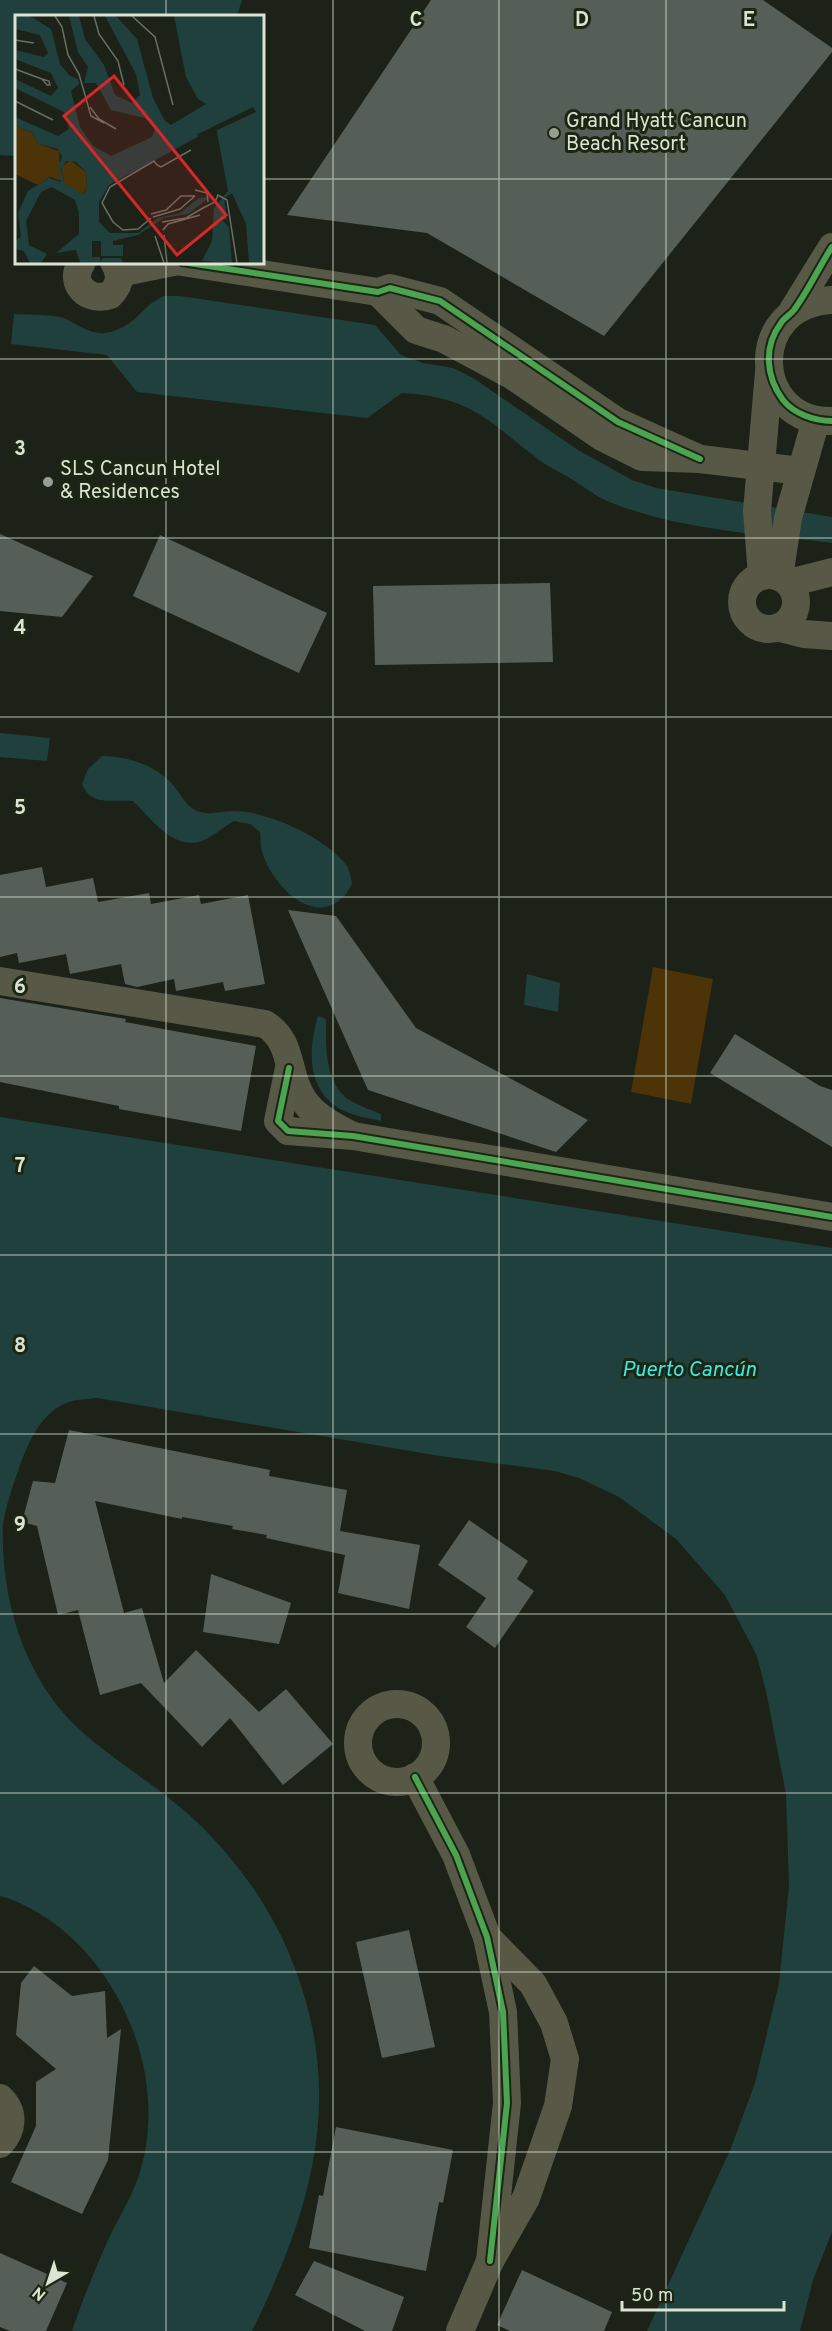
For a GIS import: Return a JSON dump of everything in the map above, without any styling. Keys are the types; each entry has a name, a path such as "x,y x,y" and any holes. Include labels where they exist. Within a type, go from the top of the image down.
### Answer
{"street":[{"path":"832,247 793,310 781,322 772,337 768,352 769,372 761,477 776,578 796,596 795,611 787,624 772,630 755,626 743,611 743,593 748,585 776,578 832,572"},
{"path":"81,264 77,279 79,286 89,296 103,297 110,295 118,284 117,268 154,264"},
{"path":"195,264 378,292 416,330 444,339 513,376 602,437 642,457 700,459 761,477 799,480"},
{"path":"793,310 811,302 832,300"},
{"path":"769,372 775,388 785,403 799,413 824,420 771,543"},
{"path":"780,628 804,634 832,636"},
{"path":"0,981 265,1024 278,1032 287,1049 293,1105 353,1136 832,1217"},
{"path":"415,1777 456,1855 487,1937 503,2012 507,2103 490,2261"},
{"path":"460,2331 490,2261 530,2189 558,2106 565,2059 554,2023 532,1984 487,1937"},
{"path":"0,2098 9,2109 11,2118 10,2128 0,2144"}],"shaded area":[{"path":"653,967 713,979 691,1104 631,1092"}],"water":[{"path":"0,0 242,0 237,15 15,15 15,156 0,155"},
{"path":"164,296 180,296 375,325 401,355 423,363 453,368 473,378 578,450 632,480 656,488 832,517 832,543 693,525 638,512 612,503 545,464 481,415 448,400 402,393 367,418 137,392 107,355 11,344 14,314 62,317 87,330 107,333 129,324 157,299"},
{"path":"0,733 50,738 47,761 0,757"},
{"path":"102,756 130,760 150,767 166,778 184,800 197,811 206,813 248,812 296,828 338,856 348,868 352,884 343,898 329,906 317,907 304,904 282,886 273,875 262,851 260,832 250,824 234,821 210,837 191,843 172,837 163,831 133,801 103,800 91,796 82,784 88,769"},
{"path":"527,974 560,983 558,1012 524,1005"},
{"path":"318,1016 326,1019 328,1064 336,1085 351,1101 381,1114 381,1121 353,1114 335,1106 318,1085 314,1072 312,1044"},
{"name":"Puerto Cancún","path":"0,1117 832,1248 832,2232 813,2280 800,2331 647,2331 731,2148 755,2083 779,1983 789,1886 786,1794 757,1656 725,1595 676,1539 619,1497 579,1478 555,1471 440,1456 97,1398 69,1402 50,1413 36,1430 22,1461 9,1497 3,1524 6,1584 12,1613 34,1668 49,1694 67,1717 88,1737 163,1793 205,1830 234,1862 259,1897 289,1954 311,2021 318,2067 319,2112 314,2156 304,2200 273,2287 252,2331 72,2331 99,2261 140,2172 147,2137 148,2101 143,2065 133,2030 117,1996 97,1966 73,1939 45,1917 0,1896"}],"building":[{"name":"Grand Hyatt Cancun Beach Resort","path":"431,0 763,0 832,48 832,52 604,336 427,233 287,215"},
{"path":"0,534 93,576 62,617 0,611"},
{"path":"160,535 327,613 299,673 133,596"},
{"path":"550,583 553,662 375,665 373,586"},
{"path":"42,867 46,887 93,878 98,902 149,893 151,904 199,895 201,904 248,895 265,984 225,991 223,982 176,991 174,979 137,987 125,984 121,964 70,974 66,954 19,963 17,953 0,957 0,875"},
{"path":"288,910 336,916 416,1028 588,1120 556,1152 368,1090"},
{"path":"0,998 126,1019 125,1022 256,1046 241,1131 119,1109 119,1106 0,1082"},
{"path":"735,1034 820,1086 832,1090 832,1147 710,1073"},
{"path":"69,1430 270,1470 269,1476 347,1490 340,1531 420,1545 409,1609 338,1593 345,1555 266,1538 267,1535 232,1529 233,1526 182,1517 182,1519 95,1501 124,1613 142,1608 164,1683 196,1650 259,1712 286,1689 333,1744 283,1785 230,1718 202,1747 141,1683 100,1695 78,1610 58,1615 37,1526 22,1522 33,1481 55,1483"},
{"path":"469,1520 528,1561 517,1579 534,1591 495,1648 466,1627 486,1598 438,1565"},
{"path":"211,1574 291,1603 279,1644 203,1632"},
{"path":"409,1930 435,2047 382,2058 356,1942"},
{"path":"34,1966 72,1996 105,1991 107,2038 121,2029 108,2160 82,2214 11,2182 36,2126 36,2082 56,2069 16,2035 21,1983"},
{"path":"336,2127 453,2150 443,2203 439,2202 426,2271 309,2248 319,2195 323,2196"},
{"path":"0,2253 67,2283 46,2331 10,2331 0,2327"},
{"path":"314,2261 404,2297 392,2331 365,2331 295,2295"},
{"path":"522,2270 612,2312 604,2331 510,2331 497,2325"}],"cycle path":[{"path":"832,247 799,303 775,332 769,352 770,372 783,400 805,416 832,421"},
{"path":"195,264 378,292 390,288 440,301 618,422 700,459"},
{"path":"289,1068 278,1121 288,1131 353,1136 832,1217"},
{"path":"415,1777 456,1855 487,1937 503,2012 507,2103 490,2261"}],"place":[{"name":"Grand Hyatt Cancun Beach Resort","path":"554,133"},
{"name":"SLS Cancun Hotel & Residences","path":"48,482"}]}
